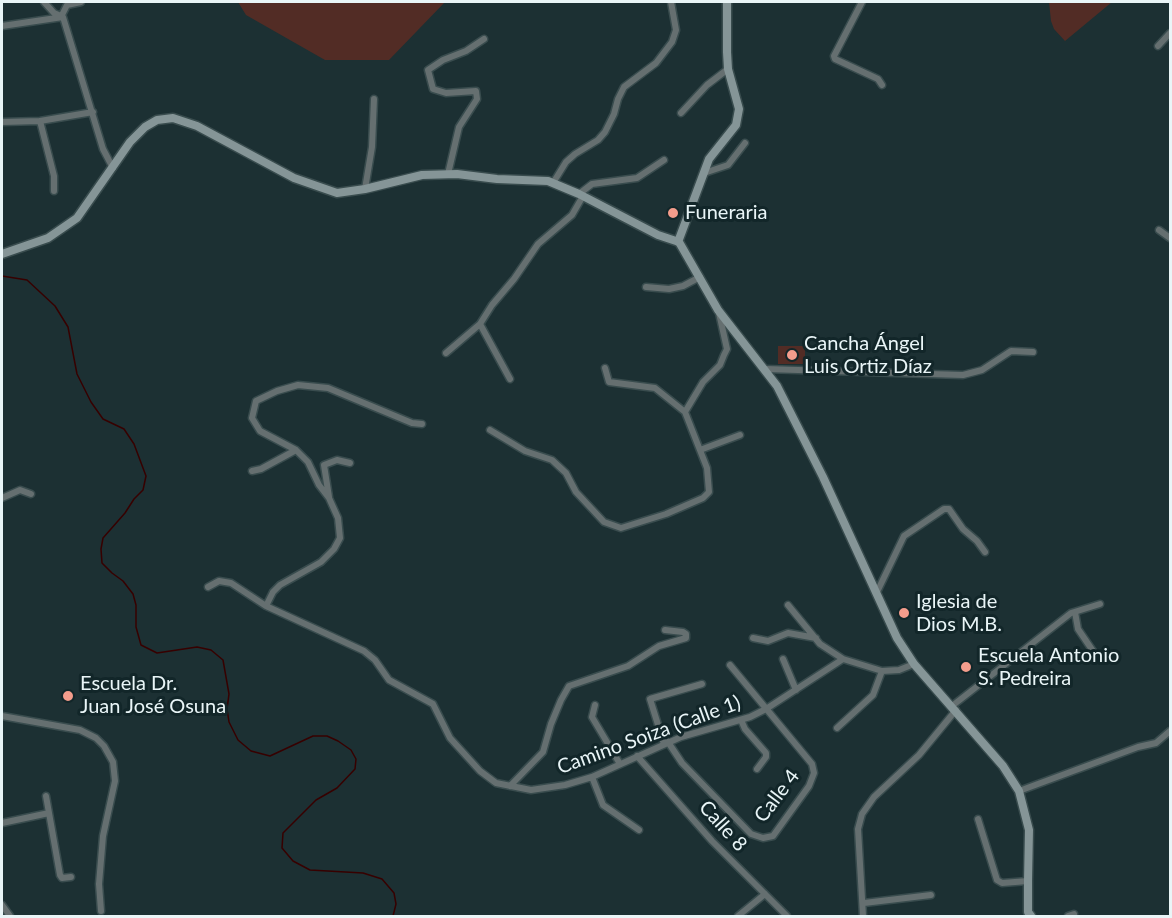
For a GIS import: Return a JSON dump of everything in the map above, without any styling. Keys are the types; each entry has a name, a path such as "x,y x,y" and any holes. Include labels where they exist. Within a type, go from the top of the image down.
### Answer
{"street":[{"path":"44,2 54,13 62,16"},
{"path":"81,2 67,3 62,16 103,149 113,168"},
{"path":"553,183 566,162 598,140 605,132 624,87 656,63 672,42 676,30 670,2"},
{"path":"678,242 709,159 736,125 739,109 728,69 727,2"},
{"path":"862,2 834,56 835,59 878,79 882,85"},
{"path":"2,26 62,16"},
{"path":"1158,46 1170,33"},
{"path":"448,174 459,127 477,99 476,91 446,93 433,89 428,70 484,39"},
{"path":"681,113 707,85 728,69"},
{"path":"365,189 372,147 374,99"},
{"path":"2,122 40,121 93,112"},
{"path":"2,254 48,238 77,218 130,141 145,127 157,120 173,118 197,126 294,178 337,193 422,176 448,174 548,181 581,195 658,235 678,242 718,310 765,369 788,407 897,638 914,664 1003,766 1019,791 1029,830 1028,912 1030,916"},
{"path":"40,121 54,176 54,191"},
{"path":"704,173 728,165 745,143"},
{"path":"446,353 480,324 538,244 572,215 581,195 592,184 637,178 664,160"},
{"path":"1159,230 1170,238"},
{"path":"646,287 683,286 700,277"},
{"path":"685,412 703,382 720,365 726,349 718,310"},
{"path":"480,324 510,379"},
{"path":"765,369 963,375 982,370 1011,351 1033,352"},
{"path":"490,430 525,451 552,460 566,473 576,492 604,522 621,528 666,514 703,498 709,492 707,468 685,412 655,388 609,382 605,368"},
{"path":"266,606 273,592 280,585 321,562 334,549 340,538 338,518 308,462 296,450 260,431 252,418 256,401 277,391 298,385 328,388 412,423 422,424"},
{"path":"700,450 740,435"},
{"path":"252,471 261,469 296,450"},
{"path":"329,498 324,465 337,460 350,463"},
{"path":"2,498 20,490 31,494"},
{"path":"877,592 904,536 944,509 949,509 963,529 977,541 985,552"},
{"name":"Camino Soiza (Calle 1)","path":"208,587 219,581 231,583 266,606 364,651 375,660 389,680 433,704 450,738 480,771 496,783 531,790 565,785 592,777 666,743 741,720 766,709 843,659"},
{"path":"863,916 858,829 862,814 874,797 919,755 954,708 1071,613 1100,604"},
{"path":"788,605 820,644 843,659 882,671 899,670 914,664"},
{"path":"1075,612 1078,629 1095,654"},
{"path":"510,786 543,752 551,724 569,686 628,666 660,646 686,638 683,632 665,630"},
{"path":"753,638 768,641 788,633 816,638"},
{"path":"783,658 796,690"},
{"name":"Calle 4","path":"666,743 682,763 751,834 763,838 773,836 809,786 814,773 812,765 730,665"},
{"path":"837,728 873,695 882,671"},
{"path":"666,743 650,699 702,684"},
{"path":"595,705 592,717 620,764"},
{"path":"2,716 80,730 96,738 104,746 113,762 115,781 103,836 99,884 101,911"},
{"path":"741,720 744,729 766,753 766,757 757,769"},
{"path":"1019,791 1138,747 1156,743 1170,731"},
{"name":"Calle 8","path":"636,756 712,841 787,916"},
{"path":"592,777 603,805 639,830"},
{"path":"46,796 60,875 62,878 71,877"},
{"path":"2,823 49,813"},
{"path":"978,819 997,880 1002,883 1028,881"},
{"path":"738,916 765,894"},
{"path":"864,903 931,895"},
{"path":"2,905 10,916"}],"shaded area":[{"path":"238,2 445,2 389,60 325,60 246,15"},
{"path":"1049,2 1112,2 1065,41 1054,29"},
{"name":"Cancha Ángel Luis Ortiz Díaz","path":"778,346 805,346 805,364 778,364"}],"waterway":[{"path":"2,276 27,280 55,306 68,327 77,374 91,402 103,419 124,429 134,444 146,476 143,490 103,538 101,549 102,563 123,581 133,594 136,605 136,627 141,645 157,653 197,647 211,650 223,660 229,694 227,709 229,722 238,740 251,751 270,756 313,736 327,736 351,750 356,759 355,769 337,788 316,800 283,833 282,848 293,861 310,870 363,873 382,879 394,893 396,904 393,916"}],"place":[{"name":"Funeraria","path":"673,213"},
{"name":"Cancha Ángel Luis Ortiz Díaz","path":"792,355"},
{"name":"Iglesia de Dios M.B.","path":"904,613"},
{"name":"Escuela Antonio S. Pedreira","path":"966,667"},
{"name":"Escuela Dr. Juan José Osuna","path":"68,696"}]}
